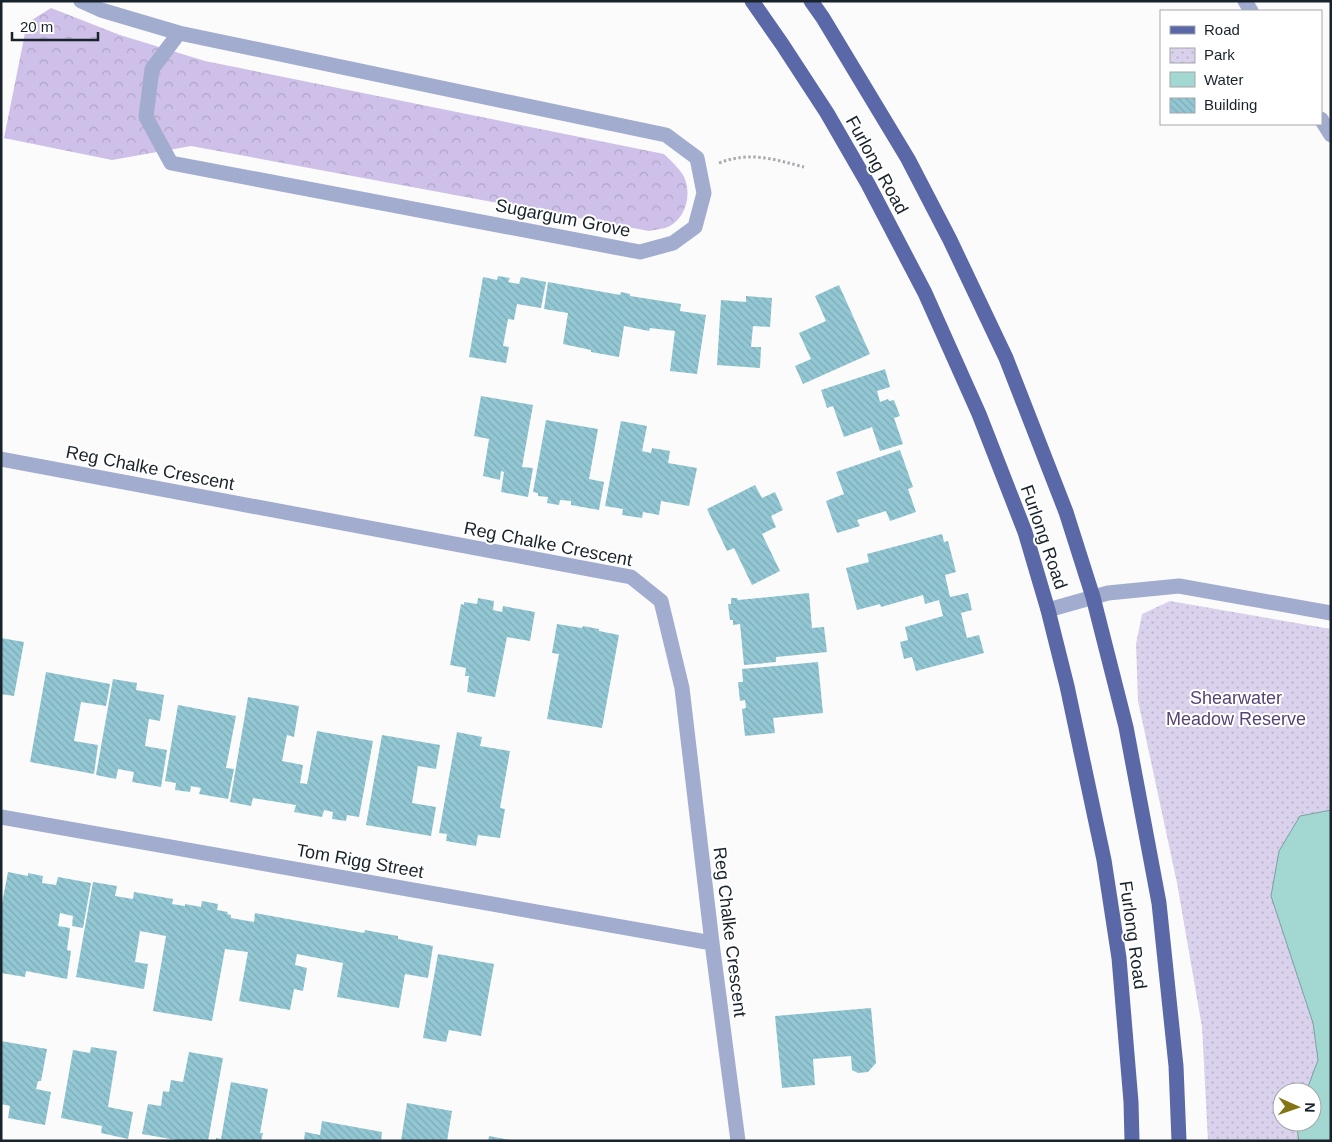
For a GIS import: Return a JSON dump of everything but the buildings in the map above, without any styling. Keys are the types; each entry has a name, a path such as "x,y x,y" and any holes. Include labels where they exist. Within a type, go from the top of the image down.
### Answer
{"main road":[{"name":"Furlong Road","path":"752,1 827,114 868,184 925,292 979,414 1025,532 1048,610 1067,686 1104,860 1118,948 1132,1102 1132,1141"},
{"name":"Furlong Road","path":"811,1 908,159 950,240 1006,358 1066,512 1093,597 1126,727 1159,903 1176,1066 1179,1141"}],"street":[{"name":"Sugargum Grove","path":"81,1 101,10 179,33 666,135 697,158 704,193 695,227 672,243 640,252 171,163 146,117 152,69 179,33"},
{"path":"1322,121 1331,135"},
{"name":"Reg Chalke Crescent","path":"1,459 631,577 662,601 682,688 712,943 738,1141"},
{"path":"1048,610 1108,593 1178,586 1331,613"},
{"name":"Tom Rigg Street","path":"1,817 712,943"}],"path":[{"path":"700,170 733,158 753,156 804,167"}],"green space":[{"path":"51,8 120,35 205,61 664,154 685,178 687,196 684,210 677,221 671,225 649,231 191,146 112,160 4,138 27,23"},
{"name":"Shearwater Meadow Reserve","path":"1170,601 1331,629 1331,1141 1208,1141 1202,1027 1177,883 1138,701 1136,644 1142,614"}],"water":[{"path":"1331,810 1331,1141 1299,1141 1298,1132 1322,1132 1322,1082 1310,1082 1318,1060 1313,1023 1271,896 1279,851 1300,816"}]}
